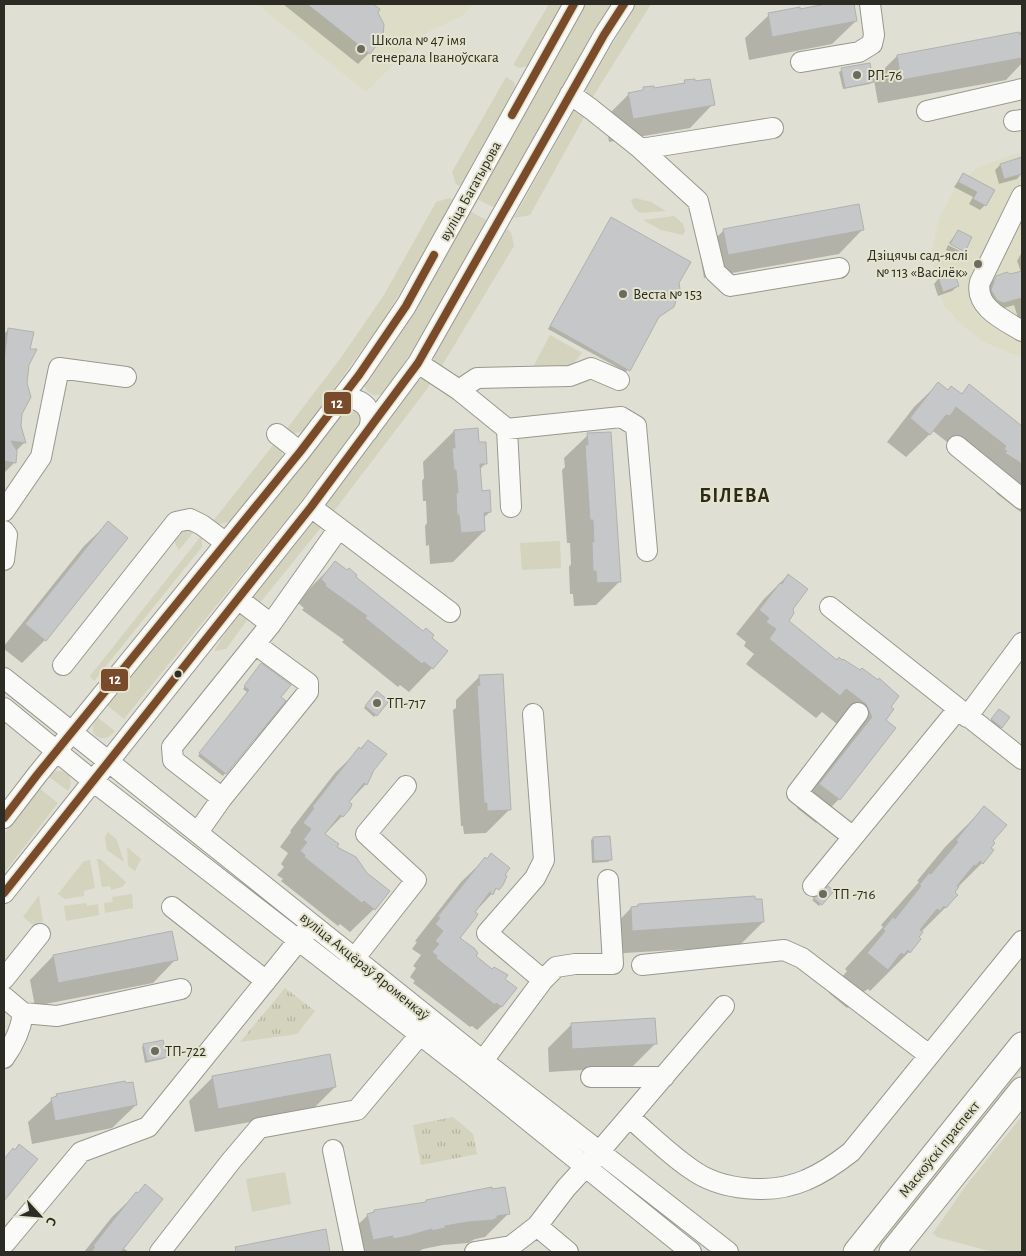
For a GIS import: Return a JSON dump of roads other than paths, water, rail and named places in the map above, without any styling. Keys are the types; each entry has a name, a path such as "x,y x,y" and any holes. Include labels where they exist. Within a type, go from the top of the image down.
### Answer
{"main road":[{"name":"Маскоўскі праспект","path":"856,1252 1022,1045"},
{"name":"Маскоўскі праспект","path":"892,1252 1022,1090"}],"street":[{"name":"вуліца Багатырова","path":"4,818 360,375 406,306 574,4"},
{"path":"4,892 311,507 418,363 570,94 624,4"},
{"path":"801,62 859,52 872,44 874,35 870,4"},
{"path":"927,111 1022,89"},
{"path":"570,94 641,149 698,201 715,272 730,286 839,268"},
{"path":"641,149 773,128"},
{"path":"1022,196 980,282 979,288 984,303 989,310 1022,331"},
{"path":"418,363 459,390 507,429 620,417 636,426 647,551"},
{"path":"4,511 41,457 59,368 126,377"},
{"path":"459,390 477,378 570,376 591,368 619,380"},
{"path":"360,375 358,385 361,395 365,399 376,404 388,402 393,398"},
{"path":"336,405 352,399 363,403 371,419 368,431"},
{"path":"507,429 511,507"},
{"path":"277,434 300,452"},
{"path":"957,446 1022,499"},
{"path":"311,507 450,612"},
{"path":"63,665 176,522 190,519 226,542"},
{"path":"222,798 173,760 172,747 271,624 339,528"},
{"path":"4,531 7,535 4,560"},
{"path":"238,599 271,624"},
{"path":"830,607 1022,759"},
{"path":"813,886 853,837 1022,643"},
{"path":"198,832 222,798 308,692 308,683 255,644"},
{"name":"вуліца Акцёраў Яроменкаў","path":"4,678 355,958 426,1027 478,1068 599,1152 728,1252"},
{"name":"вуліца Акцёраў Яроменкаў","path":"4,708 93,781 342,974 426,1027"},
{"path":"853,837 797,794 858,712"},
{"path":"533,714 544,860 536,878 487,933 543,980"},
{"path":"342,974 416,880 366,834 406,786"},
{"path":"478,1068 543,980 556,967 613,964 608,880"},
{"path":"172,907 266,981"},
{"path":"6,1243 81,1152 148,1127 312,924"},
{"path":"4,979 40,934"},
{"path":"629,1117 692,1170 712,1181 732,1187 750,1189 785,1186 804,1181 820,1173 851,1152 1022,940"},
{"path":"642,965 784,950 802,958 929,1055"},
{"path":"4,996 23,1013 58,1016 181,989"},
{"path":"475,1252 511,1246 537,1226 566,1188 724,1006"},
{"path":"4,1058 11,1049 22,1027 23,1013"},
{"path":"160,1252 259,1128 357,1110 426,1027"},
{"name":"вуліца Акцёраў Яроменкаў","path":"478,1068 585,1167 691,1252"},
{"path":"591,1077 664,1076"},
{"path":"333,1150 354,1252"},
{"path":"537,1226 568,1252"}],"place":[{"name":"Школа № 47 імя генерала Іваноўскага","path":"361,49"},
{"name":"РП-76","path":"857,75"},
{"name":"Дзіцячы сад-яслі № 113 «Васілёк»","path":"978,264"},
{"name":"Веста № 153","path":"623,294"},
{"name":"ТП-717","path":"377,703"},
{"name":"ТП -716","path":"823,894"},
{"name":"ТП-722","path":"155,1051"}],"district":[{"name":"БІЛЕВА","path":"735,495"}]}
